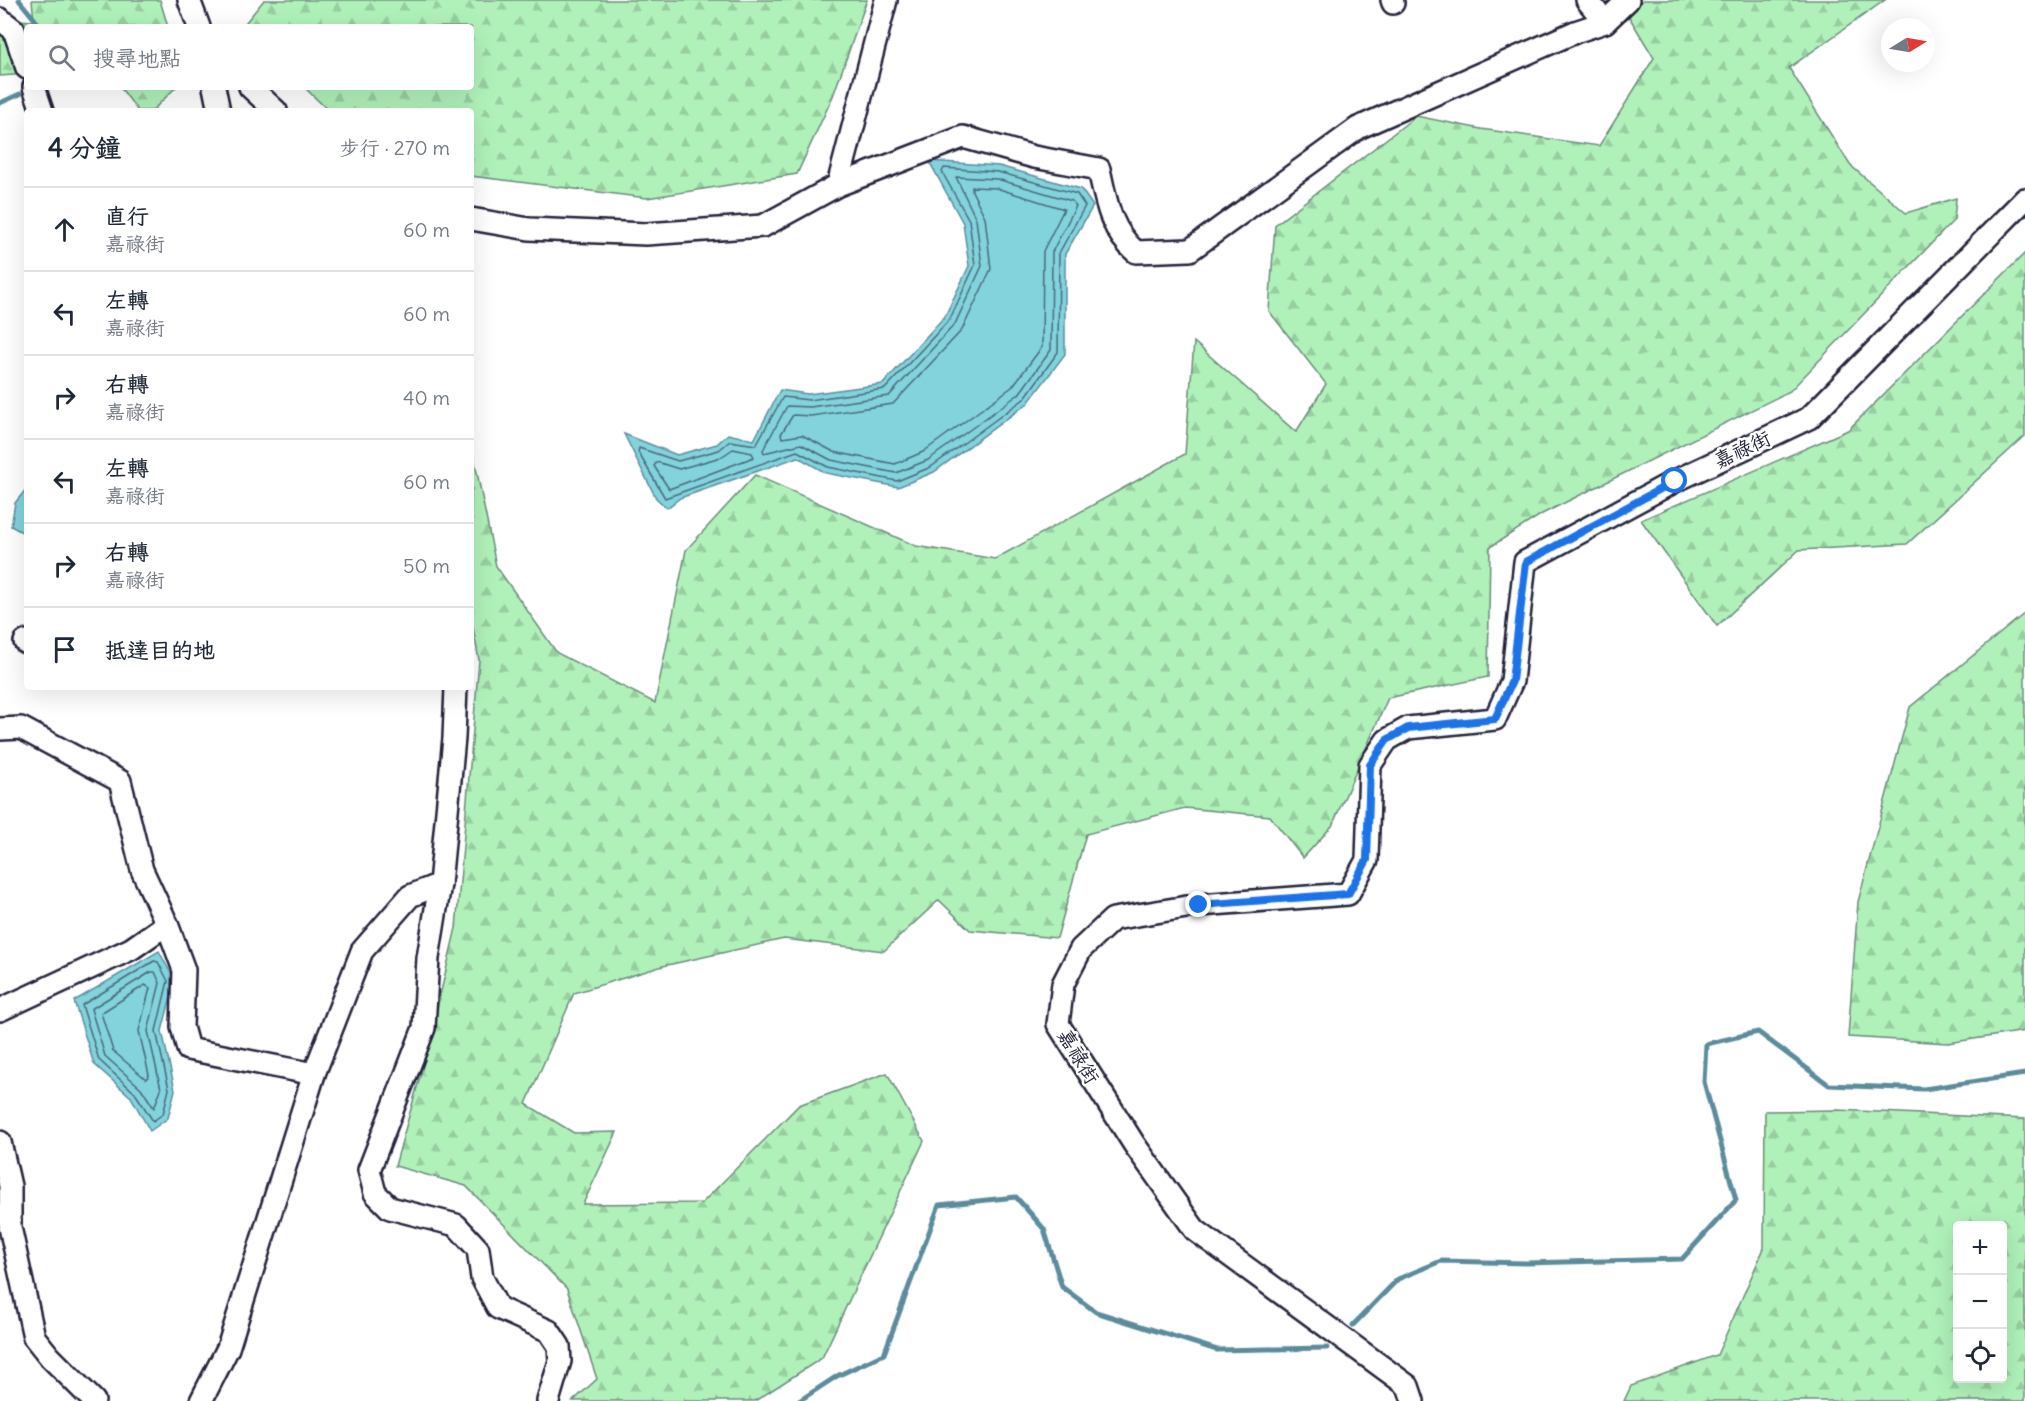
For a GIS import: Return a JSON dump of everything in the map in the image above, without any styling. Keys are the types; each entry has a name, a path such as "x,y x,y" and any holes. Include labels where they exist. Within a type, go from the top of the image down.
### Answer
{"street":[{"path":"189,0 199,24"},
{"path":"838,185 886,0"},
{"path":"1587,0 1605,21"},
{"path":"474,220 529,229 646,234 764,226 838,185 963,137 1034,157 1099,169 1110,215 1122,240 1136,252 1190,250 1358,128 1575,32 1605,21 1628,0"},
{"path":"0,19 14,30 24,59"},
{"path":"34,90 41,108"},
{"path":"215,90 218,108"},
{"path":"253,90 273,108"},
{"name":"嘉祿街","path":"1413,1401 1408,1386 1195,1230 1128,1135 1058,1024 1063,984 1081,949 1113,919 1199,905 1348,894 1367,860 1370,765 1387,740 1408,728 1495,719 1512,681 1526,562 1675,481 1809,418 2025,199"},
{"path":"456,690 440,884 428,958 424,1028 369,1170 375,1193 390,1208 456,1225 478,1249 482,1278 498,1308 549,1331 559,1346 560,1361 548,1401"},
{"path":"0,729 21,728 120,781 142,870 167,924 184,970 182,1027 188,1049 314,1074"},
{"path":"201,1401 228,1348 314,1074 362,951 410,896 440,884"},
{"path":"0,1010 131,950 167,924"},
{"path":"0,1142 10,1186 10,1227 34,1337 50,1357 94,1401"}],"green space":[{"path":"32,0 160,0 167,24 24,24 24,74 0,76 0,19 34,21"},
{"path":"264,0 867,0 833,96 797,174 647,198 474,176 474,108 326,108 307,90 474,90 474,24 244,24"},
{"path":"1643,0 1885,0 1789,68 1850,165 1906,213 1956,198 1954,220 1790,391 1542,514 1490,547 1488,677 1388,698 1332,826 1303,858 1270,816 1185,808 1086,834 1057,938 970,930 939,900 884,951 784,939 663,966 574,993 526,1104 574,1133 617,1132 583,1204 702,1203 799,1105 887,1073 924,1141 822,1358 755,1401 573,1401 597,1379 567,1289 466,1186 395,1166 426,1055 456,928 479,660 474,633 474,458 496,566 557,653 655,703 686,550 755,475 916,546 995,559 1185,454 1194,342 1296,432 1326,384 1269,311 1275,225 1416,116 1481,129 1599,146 1654,58 1628,15"},
{"path":"122,90 173,90 155,108 136,108"},
{"path":"2025,253 2025,436 1907,544 1799,550 1717,626 1641,520 1848,430"},
{"path":"2025,613 2025,1031 1948,1043 1848,1037 1858,902 1910,707"},
{"path":"1837,1110 2025,1119 2025,1401 1624,1401 1631,1386 1717,1355 1764,1248 1765,1111"}],"water":[{"path":"929,161 999,166 1081,189 1093,206 1065,254 1065,354 1028,403 934,472 898,487 826,473 798,457 680,498 667,508 656,498 624,434 677,455 717,444 728,434 754,440 780,390 808,394 883,384 945,316 969,266 963,223"},
{"path":"24,492 24,533 11,526 15,503"},
{"path":"159,951 175,981 162,1031 175,1090 168,1118 150,1131 131,1097 94,1064 74,1001"}],"waterway":[{"path":"19,0 39,24"},
{"path":"0,103 20,94"},
{"path":"1353,1325 1398,1279 1441,1261 1526,1263 1682,1259 1736,1200 1704,1082 1706,1044 1758,1032 1829,1085 1924,1089 2025,1074"},
{"path":"799,1401 837,1376 884,1354 939,1205 1016,1197 1044,1229 1062,1287 1096,1312 1217,1350 1327,1348"}],"route":[{"path":"1199,905 1348,894 1367,860 1370,765 1387,740 1408,728 1456,725 1495,719 1512,681 1526,562 1675,481"}]}
